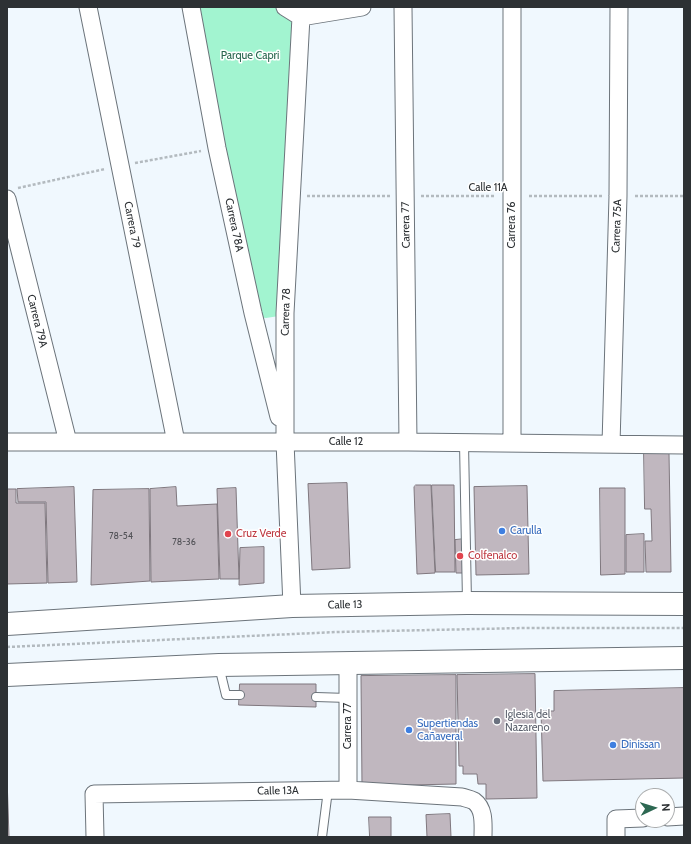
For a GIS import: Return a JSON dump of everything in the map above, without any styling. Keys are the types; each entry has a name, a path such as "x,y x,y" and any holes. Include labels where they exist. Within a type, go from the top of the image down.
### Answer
{"main road":[{"name":"Calle 13","path":"7,624 292,606 467,603 684,604"},
{"path":"7,675 219,665 684,658"}],"street":[{"name":"Carrera 79","path":"88,7 176,442"},
{"name":"Carrera 78A","path":"191,7 217,148 250,298 285,442"},
{"path":"284,7 301,17 362,7"},
{"name":"Carrera 77","path":"403,7 408,442"},
{"name":"Carrera 76","path":"512,7 512,443"},
{"name":"Carrera 75A","path":"611,444 618,196 619,7"},
{"name":"Carrera 78","path":"292,606 285,442 285,312 301,17"},
{"name":"Carrera 79A","path":"7,199 68,442"},
{"name":"Calle 12","path":"7,442 408,442 684,445"},
{"name":"Carrera 77","path":"348,663 348,790"},
{"name":"Calle 13A","path":"95,837 94,794 348,790 462,797 473,801 480,807 483,819 483,837"},
{"path":"616,837 616,819 635,818"}],"lane":[{"path":"464,443 467,603"},
{"path":"219,665 226,695 240,695"},
{"path":"316,697 348,698"},
{"path":"322,837 328,790"}],"path":[{"name":"Calle 11A","path":"292,196 684,196"},
{"path":"7,647 337,632 524,628 684,628"}],"green space":[{"name":"Parque Capri","path":"191,7 362,7 301,18 279,316 266,318 259,317"}],"building":[{"path":"644,453 669,453 671,572 646,572 645,541 652,541 651,509 645,509"},
{"path":"347,483 350,568 312,570 308,484"},
{"path":"416,485 431,485 435,573 417,574 414,487"},
{"path":"432,485 454,485 455,572 436,572"},
{"name":"Carulla","path":"527,486 529,574 476,575 474,487"},
{"path":"74,487 77,582 48,583 46,502 18,502 17,489"},
{"path":"176,487 177,506 217,504 219,579 151,582 150,489"},
{"name":"Cruz Verde","path":"236,488 239,579 220,579 217,489"},
{"path":"600,488 625,488 625,574 601,575"},
{"path":"7,489 16,489 16,503 45,503 47,583 7,584"},
{"path":"149,489 150,581 91,585 93,490"},
{"path":"644,534 644,572 626,572 626,535"},
{"name":"Colfenalco","path":"465,539 466,573 456,573 455,540"},
{"path":"264,547 264,583 239,585 240,548"},
{"name":"Iglesia del Nazareno","path":"535,674 537,798 486,799 486,784 478,784 477,774 463,774 463,766 459,766 457,675"},
{"name":"Supertiendas Cañaveral","path":"456,675 456,784 362,786 361,676"},
{"path":"240,684 316,684 316,707 239,705"},
{"name":"Dinissan","path":"684,688 684,778 543,781 541,711 554,711 554,691"},
{"path":"7,777 9,837 7,837"},
{"path":"450,814 451,837 427,837 426,815"},
{"path":"369,817 391,817 391,837 370,837"}],"place":[{"name":"Carulla","path":"502,531"},
{"name":"Cruz Verde","path":"228,534"},
{"name":"Colfenalco","path":"460,556"},
{"name":"Iglesia del Nazareno","path":"497,721"},
{"name":"Supertiendas Cañaveral","path":"409,730"},
{"name":"Dinissan","path":"613,745"}]}
